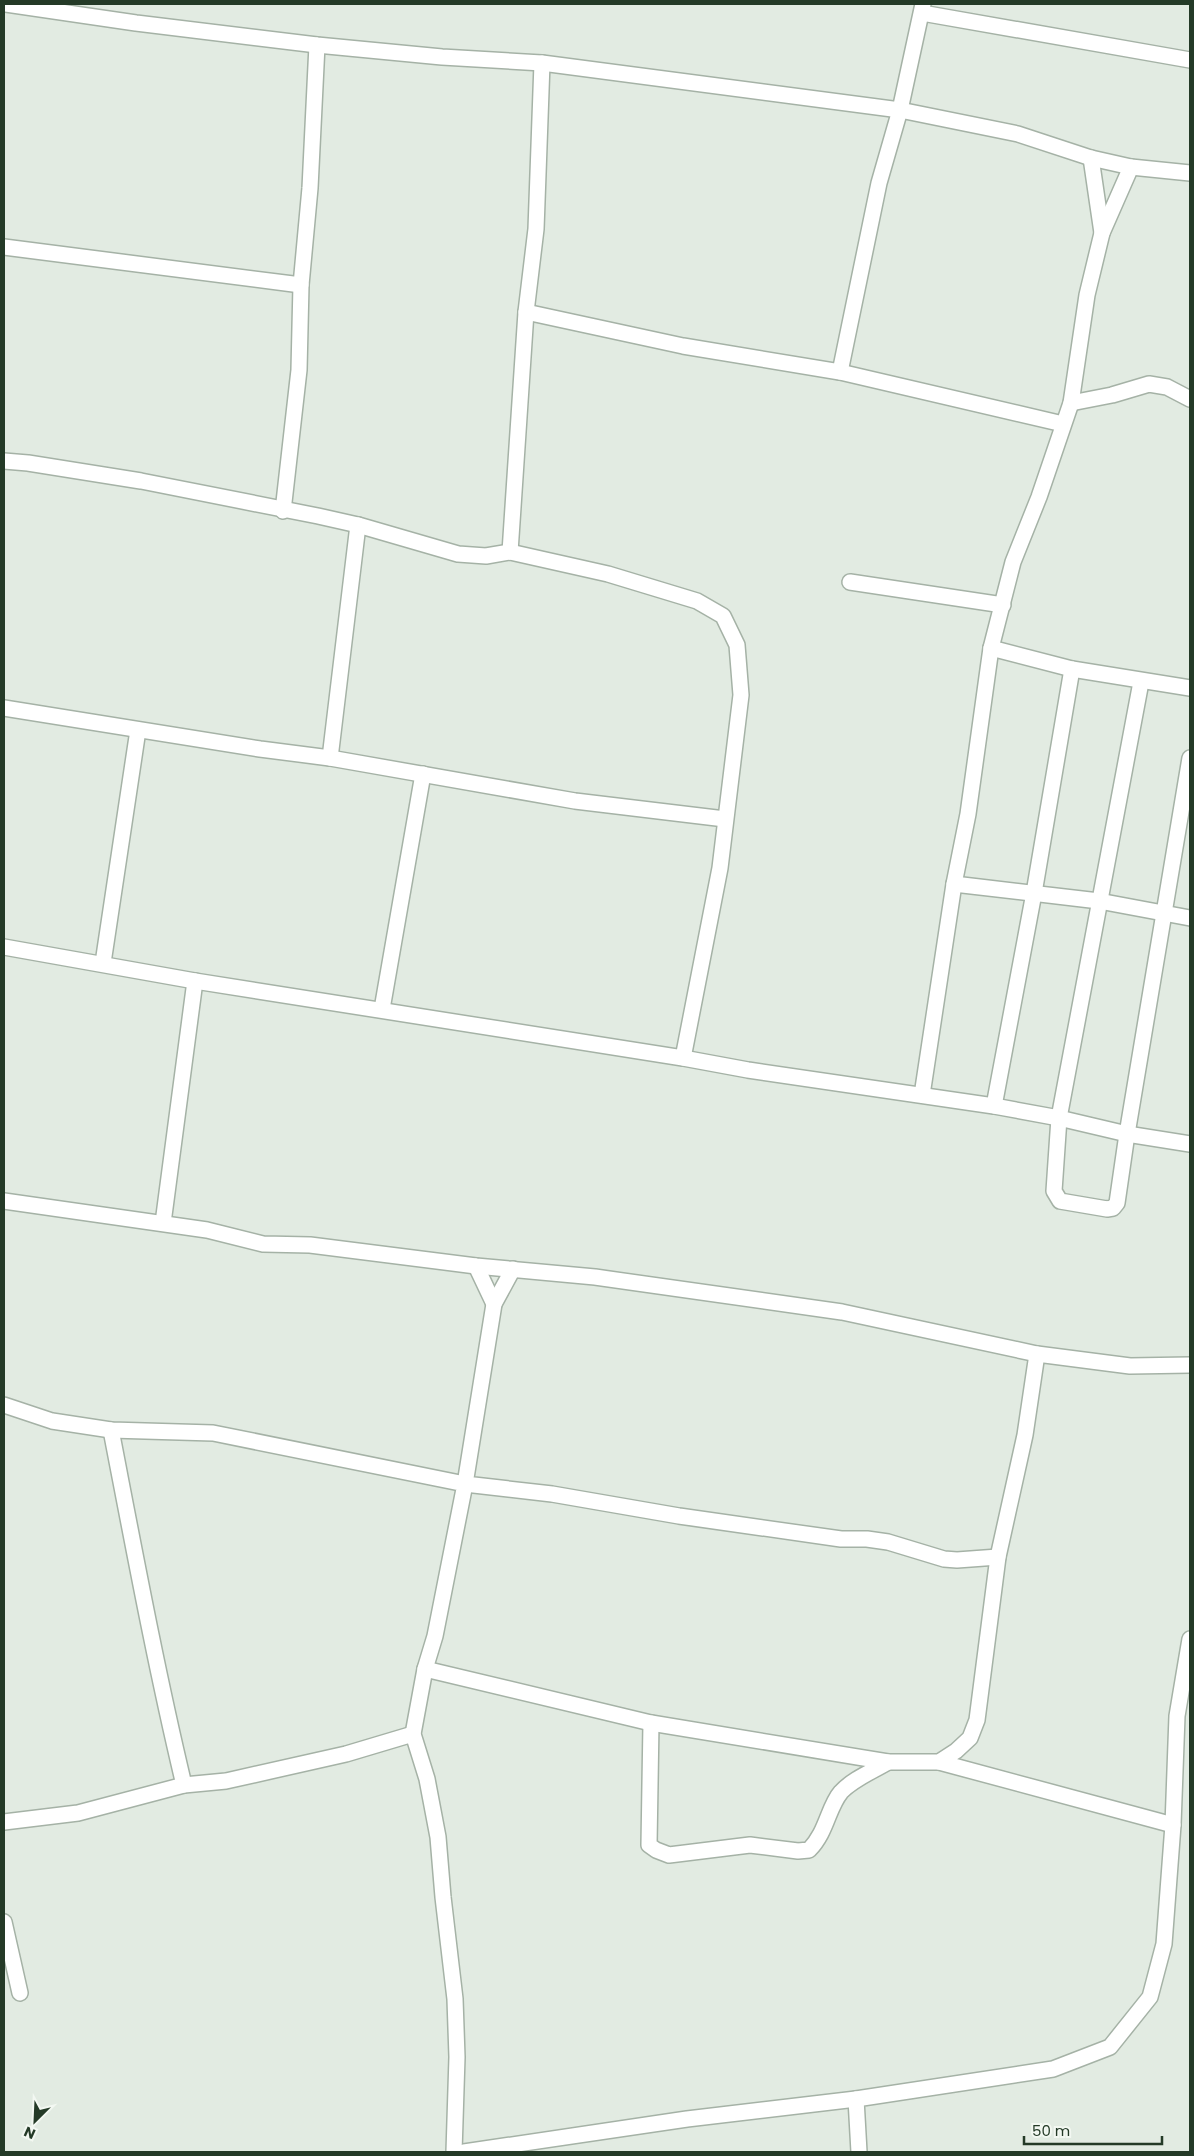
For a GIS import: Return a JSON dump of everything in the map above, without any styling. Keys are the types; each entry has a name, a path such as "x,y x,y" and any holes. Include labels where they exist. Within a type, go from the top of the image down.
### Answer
{"street":[{"path":"6,4 136,23 317,45 442,57 542,63 900,110 1018,134 1091,158 1131,167 1190,173"},
{"path":"840,372 880,184 900,110 922,8 1190,60"},
{"path":"283,510 299,370 301,285 310,188 317,45"},
{"path":"510,552 526,312 536,229 542,63"},
{"path":"1091,158 1102,233"},
{"path":"922,1095 954,884 968,814 991,648 1013,562 1039,497 1071,403 1087,295 1102,233 1131,167"},
{"path":"4,246 301,285"},
{"path":"526,312 683,346 840,372 1063,424"},
{"path":"1071,403 1112,395 1149,384 1167,387 1190,399"},
{"path":"4,461 28,462 142,481 358,525 458,554 486,556 510,552 617,577 697,601 723,616 737,645 741,695 720,868 683,1058"},
{"path":"330,758 358,525"},
{"path":"850,582 1003,605"},
{"path":"991,648 1072,669 1140,682 1190,688"},
{"path":"994,1106 1034,893 1072,669"},
{"path":"1140,682 1059,1118 1054,1191 1060,1201 1107,1208 1112,1208 1118,1202 1127,1134 1190,758"},
{"path":"4,708 260,749 330,758 575,801 725,819"},
{"path":"103,963 138,730"},
{"path":"382,1009 423,774"},
{"path":"954,884 1099,901 1190,918"},
{"path":"4,947 748,1070 994,1106 1059,1118 1127,1134 1190,1140"},
{"path":"163,1223 195,980"},
{"path":"4,1201 207,1230 263,1244 310,1245 476,1266 595,1277 842,1312 1038,1354 1130,1366 1190,1365"},
{"path":"476,1266 494,1304"},
{"path":"454,2152 457,2056 455,1998 438,1837 427,1779 413,1734 425,1669 435,1636 466,1484 494,1304 512,1269"},
{"path":"939,1762 956,1751 970,1738 977,1720 998,1556 1023,1444 1038,1354"},
{"path":"4,1405 52,1421 111,1430 213,1433 466,1484 552,1494 679,1516 840,1539 867,1539 888,1542 944,1559 957,1560 998,1556"},
{"path":"111,1430 148,1622 184,1785"},
{"path":"464,2152 687,2119 856,2099 1053,2069 1110,2047 1150,1997 1164,1944 1173,1825 1178,1716 1190,1639"},
{"path":"425,1669 652,1723 888,1762 939,1762 1173,1825"},
{"path":"652,1723 649,1844 656,1850 669,1855 750,1845 798,1851 809,1850 819,1840 840,1793 888,1762"},
{"path":"4,1822 78,1813 184,1785 226,1781 346,1754 413,1734"},
{"path":"4,1922 20,1993"},
{"path":"856,2099 859,2152"}]}
